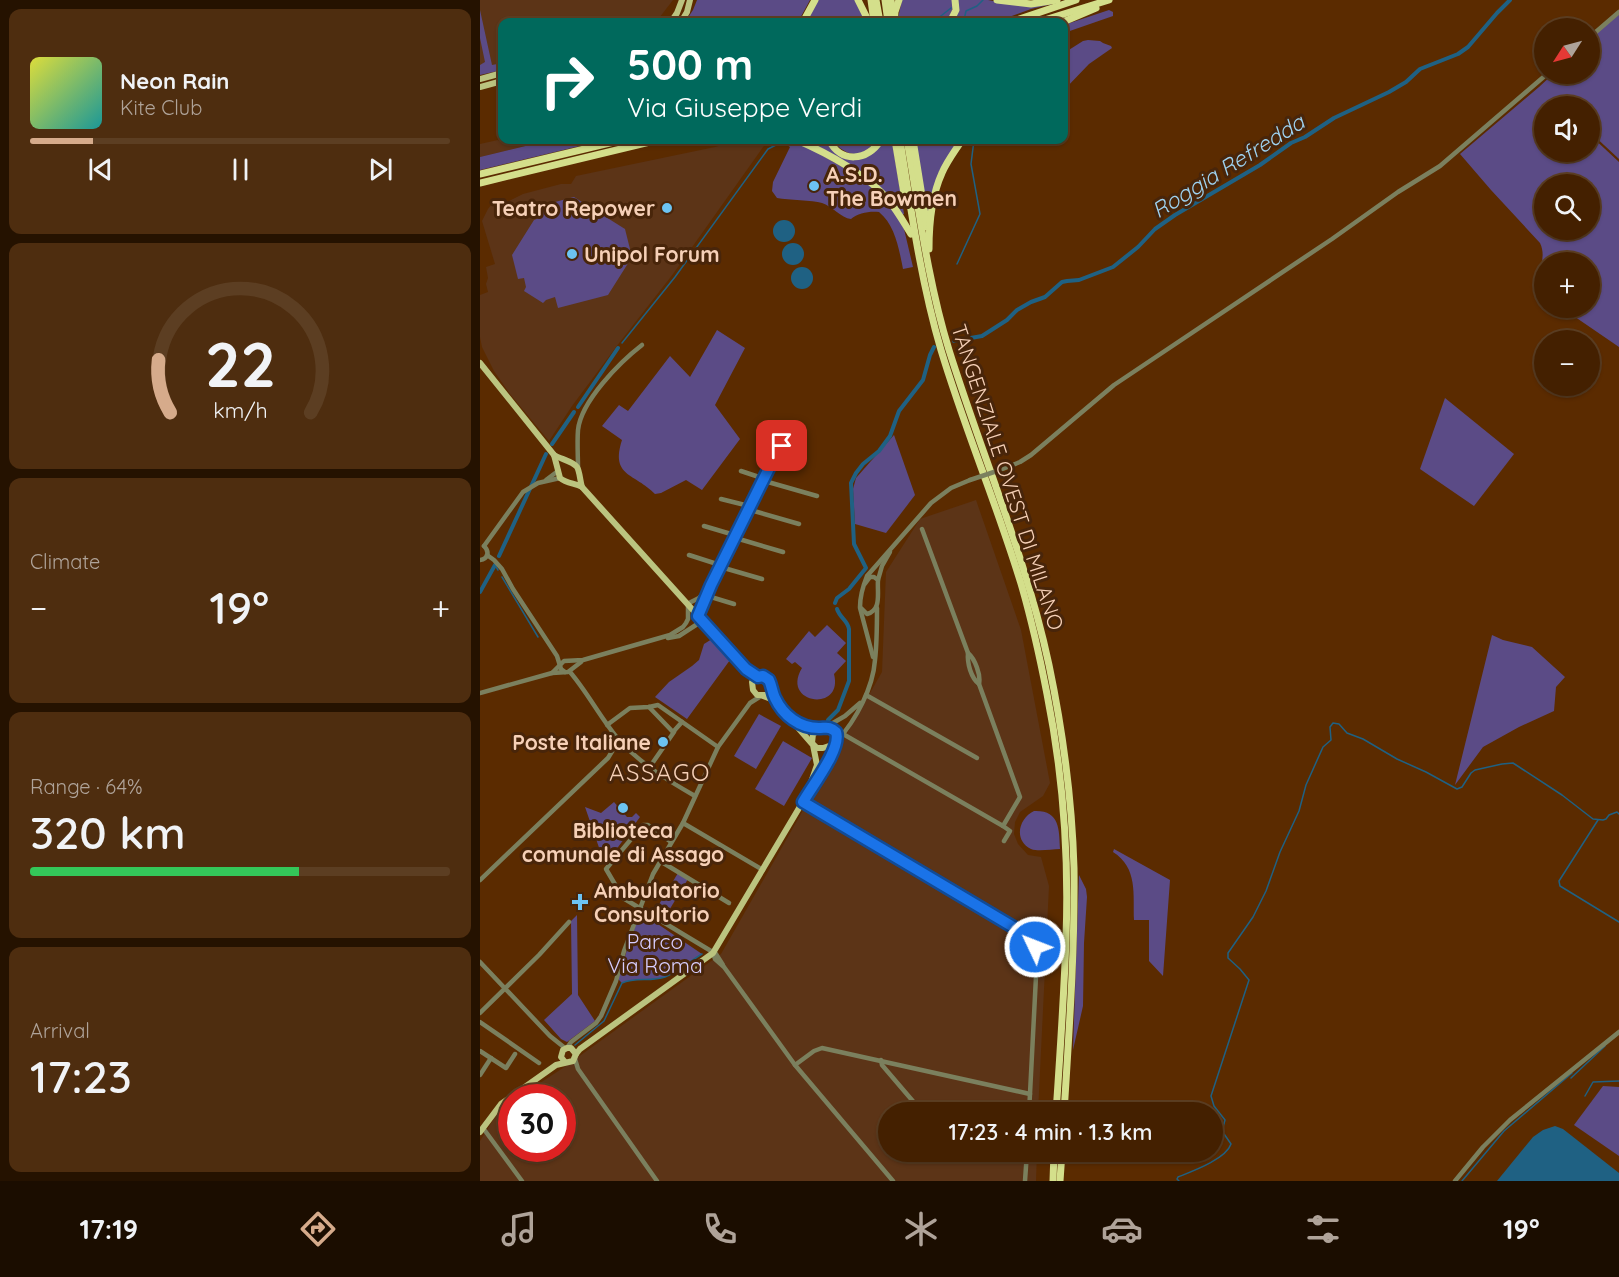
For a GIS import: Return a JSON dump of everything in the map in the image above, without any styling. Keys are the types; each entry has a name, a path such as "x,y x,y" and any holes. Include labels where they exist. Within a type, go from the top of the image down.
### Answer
{"highway":[{"path":"805,18 815,0"},
{"path":"858,0 867,18"},
{"path":"871,0 873,18"},
{"path":"876,0 879,18"},
{"path":"885,0 887,18"},
{"path":"891,0 893,18"},
{"path":"894,18 899,0"},
{"path":"952,18 956,10 956,0"},
{"path":"997,0 1031,4 1057,0"},
{"path":"1023,18 1076,0"},
{"path":"1050,18 1110,0"},
{"path":"1068,20 1110,0"},
{"path":"1056,18 1069,12"},
{"path":"480,174 605,144"},
{"path":"480,183 641,144"},
{"path":"805,144 873,184 891,202 911,234"},
{"path":"831,144 840,153 855,157 870,152 877,144"},
{"path":"895,144 911,234 921,266"},
{"name":"TANGENZIALE OVEST DI MILANO","path":"901,144 921,266 933,320 942,353 1021,586 1052,720 1062,798 1066,897 1066,938 1057,1102"},
{"name":"TANGENZIALE OVEST DI MILANO","path":"908,144 929,270 949,349 1027,578 1046,650 1060,723 1071,814 1074,878 1065,1102"},
{"path":"914,144 929,241"},
{"path":"929,270 931,214 939,181 960,144"},
{"path":"1053,1181 1054,1162"},
{"path":"1060,1181 1061,1162"}],"main road":[{"path":"674,18 682,0"},
{"path":"683,18 690,0"},
{"path":"480,79 498,75"},
{"path":"480,87 498,82"},
{"path":"480,363 554,455 559,473 565,482 582,487 746,669 758,677 768,678 779,706"},
{"path":"554,455 575,464 582,487"},
{"path":"559,473 562,464 568,461"},
{"path":"570,482 575,479 578,471"},
{"path":"746,669 756,694 771,699 779,706 813,745 821,749 836,742"},
{"path":"752,684 758,677"},
{"path":"764,696 769,693 771,687"},
{"path":"482,1130 501,1104 569,1054 704,962 713,953 815,784 836,742 837,734 833,729 805,727 791,719"},
{"path":"808,793 817,765 812,736 815,731 823,728"}],"street":[{"path":"1600,28 1619,12"},
{"path":"873,675 873,654 860,607 867,576 937,498 951,488 1020,462 1031,455 1114,385 1408,185 1440,166 1535,84"},
{"path":"578,471 578,431 582,414 617,368 642,345"},
{"path":"552,673 562,663 673,638 695,626 700,619 701,607 706,594 779,448 782,446 796,456 791,465 773,461"},
{"path":"568,461 578,457"},
{"path":"741,471 818,496"},
{"path":"559,473 525,491 482,546 487,550 487,555 502,568 513,589 557,656 561,669 569,671"},
{"path":"721,499 799,524"},
{"path":"704,526 783,552"},
{"path":"921,529 968,653 972,657 980,679 979,684 1020,797 1003,826"},
{"path":"836,742 844,734 870,686 875,660 878,580 894,544"},
{"path":"480,560 487,555"},
{"path":"689,555 762,579"},
{"path":"864,585 873,574 881,569"},
{"path":"870,577 878,580"},
{"path":"695,626 688,619 688,605 706,594"},
{"path":"706,594 734,604"},
{"path":"696,600 701,607"},
{"path":"860,607 867,614 877,608"},
{"path":"662,639 683,627 688,619"},
{"path":"557,656 568,662"},
{"path":"480,693 552,673 569,671 583,660"},
{"path":"568,662 569,671 619,740 650,768 695,796"},
{"path":"750,703 752,684"},
{"path":"866,695 977,758"},
{"path":"569,1054 573,1041 596,1023 601,1016 616,981 624,951 653,874 682,823 718,747 750,703 757,697 764,696"},
{"path":"823,728 845,716 862,701"},
{"path":"607,724 630,708 658,705 718,747"},
{"path":"649,707 674,732"},
{"path":"650,768 682,722"},
{"path":"833,729 1003,826 1010,831 1004,841"},
{"path":"480,880 608,758 619,740"},
{"path":"803,802 1030,938 1037,957 1030,1102"},
{"path":"682,823 763,870"},
{"path":"671,842 649,826 643,825 606,869 623,898 719,957 795,1065 893,1181"},
{"path":"660,861 729,903"},
{"path":"480,1013 569,922"},
{"path":"480,962 569,1054 657,1181"},
{"path":"480,1022 539,1064"},
{"path":"1455,1181 1504,1125 1619,1032"},
{"path":"795,1065 822,1048 1030,1094"},
{"path":"480,1051 506,1068 515,1054"},
{"path":"480,1075 491,1058"},
{"path":"881,1060 882,1065 914,1102"},
{"path":"482,1130 522,1181"},
{"path":"1025,1181 1026,1162"}],"shaded area":[{"path":"480,0 673,0 659,18 498,18 498,67 480,72"},
{"path":"498,140 498,144 534,144 480,157 480,144"},
{"path":"725,144 765,144 673,274 572,406 549,441 510,394 494,371 482,347 480,295 488,292 486,267 495,264 482,221 488,209 491,205 507,202 523,194 561,184 571,184 576,176"},
{"path":"976,500 1021,630 1050,783 1043,796 1020,812 1015,822 1014,834 1018,844 1028,855 1041,857 1049,886 1039,1102 878,1102 878,1162 1037,1162 1036,1181 480,1181 480,1141 498,1112 498,1162 576,1162 576,1084 538,1084 721,954 882,672 886,572 920,519"}],"green space":[{"path":"697,0 810,0 800,18 688,18"},
{"path":"817,0 856,0 865,18 807,18"},
{"path":"902,0 953,0 949,18 898,18"},
{"path":"958,0 988,0 1009,4 1057,3 1006,18 954,18"},
{"path":"480,10 492,65 498,64 498,71 480,75 480,65 485,62 480,38"},
{"path":"1109,10 1113,12 1113,16 1068,32 1068,24"},
{"path":"1619,12 1619,159 1600,141 1600,96 1534,96 1534,162 1600,162 1600,144 1619,162 1619,347 1600,334 1600,330 1594,330 1577,318 1600,318 1600,252 1542,252 1537,240 1600,240 1600,174 1534,174 1534,237 1460,154 1542,84 1600,84 1600,28"},
{"path":"1083,41 1100,41 1112,48 1089,64 1068,86 1068,50"},
{"path":"534,144 588,144 480,170 480,157"},
{"name":"A.S.D. The Bowmen","path":"786,144 800,144 813,150 856,175 883,196 904,229 913,267 903,269 893,230 879,212 864,213 851,219 822,203 777,198 772,191 773,182 790,147"},
{"path":"809,144 829,144 855,158 877,144 893,144 904,214 902,215 889,197"},
{"path":"836,144 873,144 866,151 854,154"},
{"path":"915,144 956,144 928,214"},
{"name":"Unipol Forum","path":"574,197 625,229 632,257 608,295 558,308 555,297 543,303 524,291 526,287 524,278 518,279 512,255 534,220 539,218 536,207"},
{"path":"717,330 745,348 715,405 740,439 702,490 686,480 655,494 622,468 619,452 622,440 602,426 619,405 628,411 670,356 690,377"},
{"path":"1445,398 1514,454 1474,506 1420,469"},
{"path":"894,435 915,495 886,533 855,524 853,489 856,478"},
{"path":"827,625 846,643 837,653 846,661 834,674 835,686 830,695 822,699 814,699 805,696 799,690 797,680 802,668 786,659 809,631 815,637"},
{"path":"1492,635 1532,647 1565,677 1556,687 1554,711 1483,747 1455,785"},
{"path":"712,639 730,660 687,719 655,697 669,682 699,660 704,644"},
{"path":"759,714 781,726 756,769 734,756"},
{"path":"783,741 812,758 784,806 755,789"},
{"path":"614,802 627,817 632,817 636,813 640,817 605,865 585,807 601,813"},
{"path":"1034,811 1053,817 1058,828 1060,849 1034,850 1025,845 1020,829 1025,819"},
{"path":"1114,849 1170,880 1163,976 1149,961 1149,920 1134,920 1134,891 1130,874 1121,858 1113,852"},
{"path":"678,873 688,879 665,917 655,911"},
{"path":"1079,875 1087,897 1083,1006 1073,1050"},
{"name":"Parco Via Roma","path":"640,912 702,954 665,977 622,983 618,979"},
{"path":"577,915 578,995 595,1021 567,1042 561,1039 544,1020 572,994 571,921"},
{"path":"1603,1086 1619,1087 1619,1156 1574,1125"}],"water":[{"path":"784,220 792,223 795,231 792,239 784,242 776,239 773,231 776,223"},
{"path":"793,243 801,246 804,254 801,262 793,265 785,262 782,254 785,246"},
{"path":"802,267 810,270 813,278 810,286 802,289 794,286 791,278 794,270"},
{"path":"1555,1126 1563,1129 1619,1173 1619,1181 1497,1181 1533,1137"}],"waterway":[{"path":"964,18 966,11 983,0"},
{"name":"Roggia Refredda","path":"954,341 982,336 1007,320 1017,310 1045,297 1062,282 1079,280 1113,267 1138,247 1155,229 1175,215 1260,165 1291,143 1305,137 1334,118 1389,92 1406,82 1420,69 1458,54 1468,47 1510,0"},
{"path":"938,18 951,8"},
{"path":"622,343 675,277 768,149 778,144"},
{"path":"957,264 980,214 971,164 974,144"},
{"name":"Roggia Refredda","path":"835,603 837,598 849,589 866,568 854,544 851,483 863,464 879,451 890,436 899,411 923,380 934,347"},
{"path":"578,407 618,348"},
{"path":"552,444 574,412"},
{"path":"499,556 546,454"},
{"path":"495,565 498,570"},
{"path":"480,592 495,565"},
{"path":"502,577 538,637"},
{"name":"Roggia Refredda","path":"828,720 838,710 849,681 849,629 837,609"},
{"path":"1179,1181 1178,1177 1223,1155 1231,1144 1222,1131 1225,1120 1214,1106 1211,1096 1249,980 1228,958 1228,953 1253,917 1266,891 1280,852 1299,811 1306,785 1323,747 1331,740 1330,727 1333,723 1339,724 1347,733 1363,739 1457,789 1462,787 1475,770 1513,763 1562,795 1593,819 1603,820 1609,815 1617,812 1619,814"},
{"path":"1598,820 1559,881 1560,886 1619,922"},
{"path":"575,1045 604,1021 622,983 665,977 702,954"},
{"path":"1571,1078 1605,1046"},
{"path":"1462,1181 1504,1131 1572,1073"},
{"path":"1585,1096 1593,1082 1619,1081"}],"place":[{"name":"A.S.D. The Bowmen","path":"814,186"},
{"name":"Teatro Repower","path":"667,208"},
{"name":"Unipol Forum","path":"572,254"},
{"name":"Poste Italiane","path":"663,742"},
{"name":"Biblioteca comunale di Assago","path":"623,808"},
{"name":"Ambulatorio Consultorio","path":"580,902"}],"district":[{"name":"ASSAGO","path":"660,772"}],"route":[{"path":"782,446 711,585 698,616 746,669 758,677 766,677 771,682 779,706 791,719 805,727 829,727 836,732 838,739 832,752 803,802 1020,931 1030,938 1035,947"}]}
